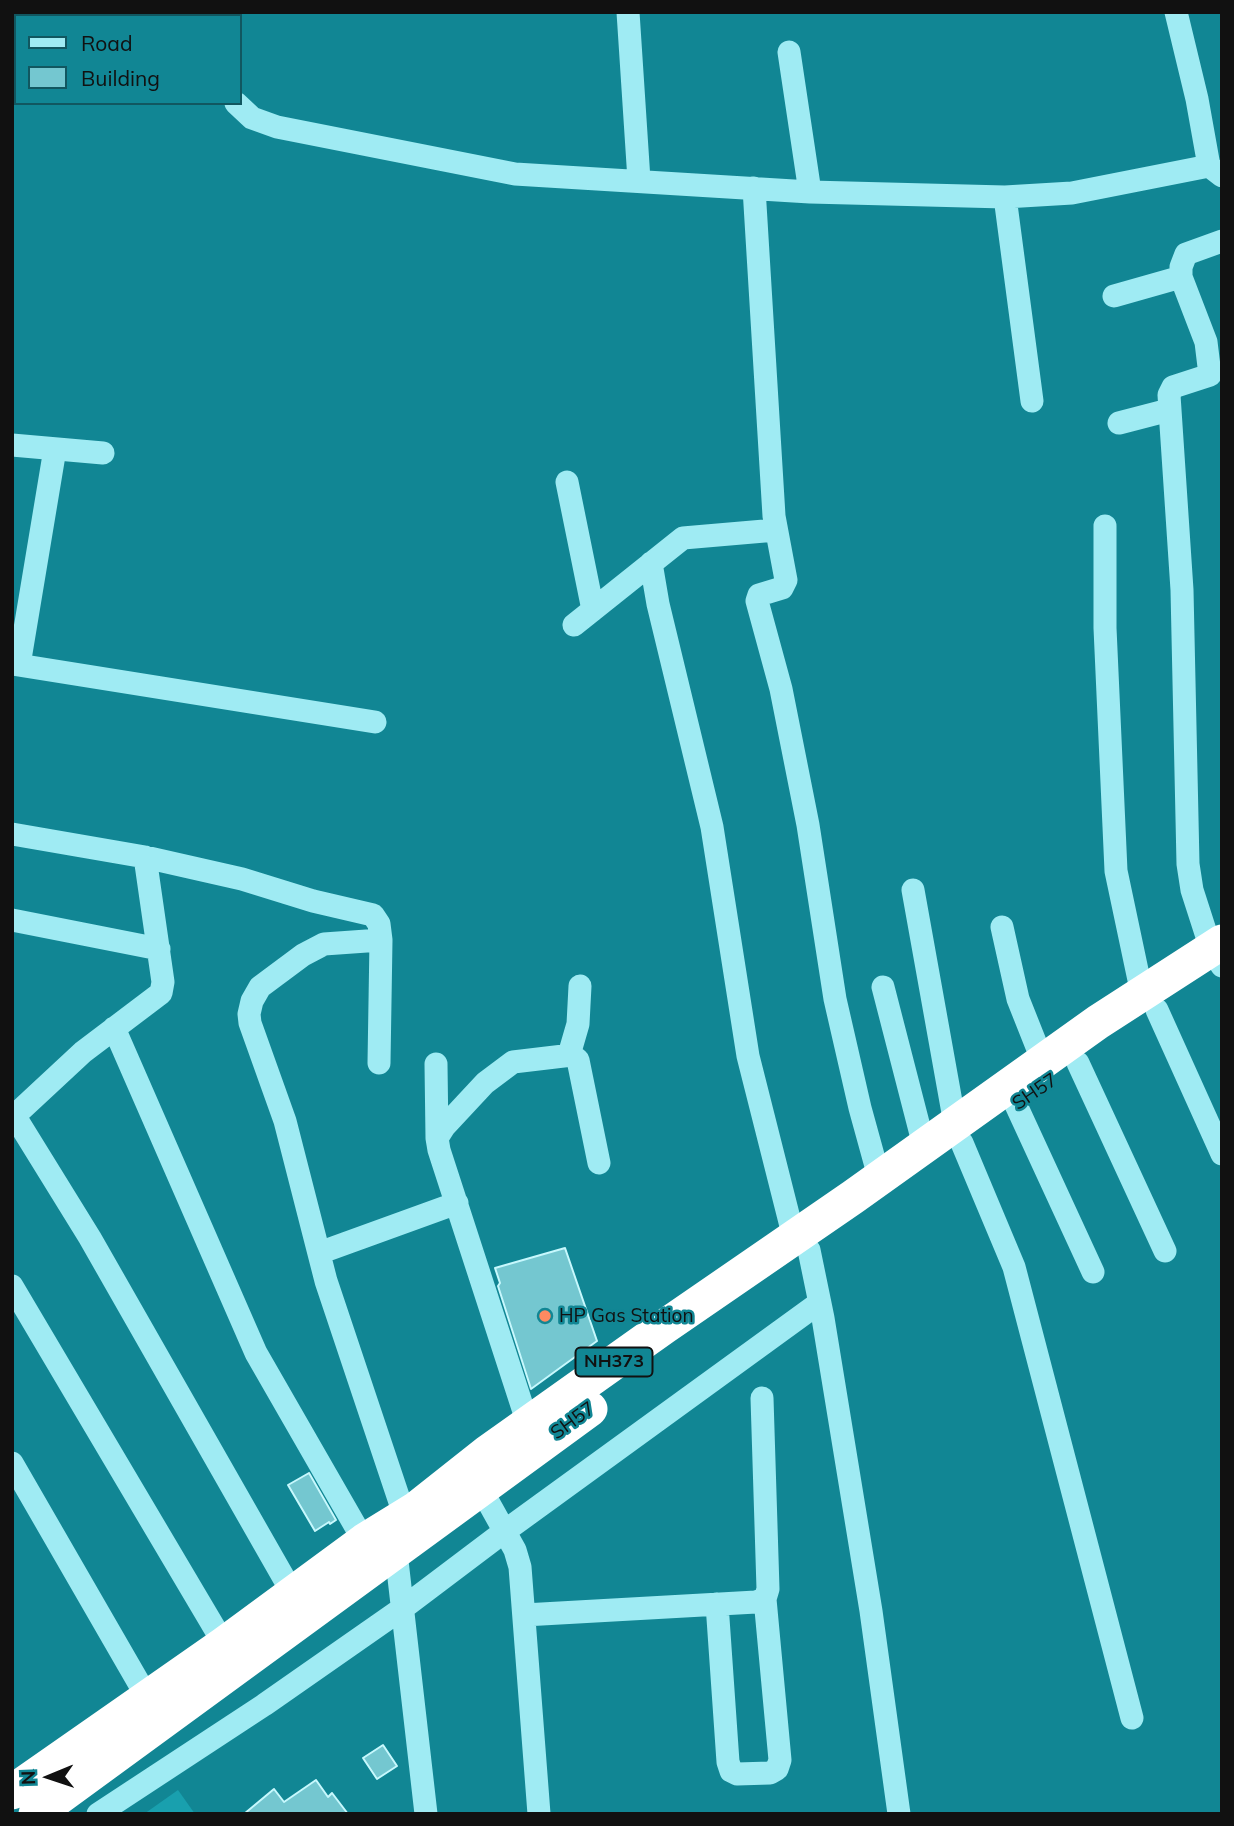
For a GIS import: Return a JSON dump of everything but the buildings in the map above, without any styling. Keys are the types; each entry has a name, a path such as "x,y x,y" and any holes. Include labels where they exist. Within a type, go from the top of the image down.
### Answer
{"highway":[{"name":"NH373","path":"19,1783 147,1697 236,1647 293,1594 364,1541 491,1471 528,1424 664,1327 802,1244 879,1177 924,1146 959,1133 1043,1062 1150,1002 1219,957"},
{"name":"SH57","path":"36,1814 236,1647 397,1552 491,1471 761,1282 802,1244 959,1133 1016,1105 1079,1063 1150,1002"}],"street":[{"path":"628,12 639,180"},
{"path":"238,105 252,118 277,127 501,171 810,192 1005,197 1072,193 1215,171 1176,12"},
{"path":"789,52 810,192"},
{"path":"754,188 774,516 785,584 782,588 759,595 757,605 781,689 806,811 835,999 879,1177"},
{"path":"1005,197 1032,401"},
{"path":"1219,957 1192,890 1188,864 1182,590 1169,395 1173,387 1208,377 1210,372 1206,342 1181,277 1182,261 1186,254 1222,240"},
{"path":"1114,296 1181,277"},
{"path":"1119,423 1169,410"},
{"path":"12,445 103,453"},
{"path":"55,449 16,664 375,722"},
{"path":"567,482 593,610"},
{"path":"1105,527 1105,628 1115,871 1150,1002 1222,1154"},
{"path":"574,625 683,538 776,530"},
{"path":"651,562 712,827 748,1056 820,1303 871,1611 899,1814"},
{"path":"12,834 145,857 242,879 313,901 373,915 379,924 380,940 379,1063"},
{"path":"145,857 163,982 161,993 83,1052 13,1117 90,1238 293,1594"},
{"path":"913,890 959,1133 1014,1267 1132,1718"},
{"path":"12,920 159,949"},
{"path":"1002,927 1018,999 1043,1062"},
{"path":"380,940 324,944 303,956 260,987 251,1002 250,1023 285,1121 319,1253 405,1517"},
{"path":"569,1055 578,1024 580,986"},
{"path":"883,987 924,1146"},
{"path":"114,1028 256,1353 364,1541"},
{"path":"437,1138 485,1083 513,1062 569,1055 578,1060 599,1163"},
{"path":"1079,1063 1165,1251"},
{"path":"436,1064 437,1138 528,1424"},
{"path":"1016,1105 1093,1272"},
{"path":"319,1253 457,1203"},
{"path":"12,1286 236,1647"},
{"path":"98,1814 403,1608 820,1303"},
{"path":"717,1604 728,1762 731,1771 737,1774 770,1773 777,1769 780,1760 765,1599 768,1589 762,1398"},
{"path":"12,1463 147,1697"},
{"path":"491,1471 505,1531 520,1567 539,1814"},
{"path":"397,1552 426,1814"},
{"path":"524,1615 756,1602 765,1599"}],"shaded area":[{"path":"178,1790 195,1814 144,1814"}],"place":[{"name":"HP Gas Station","path":"545,1316"}]}
